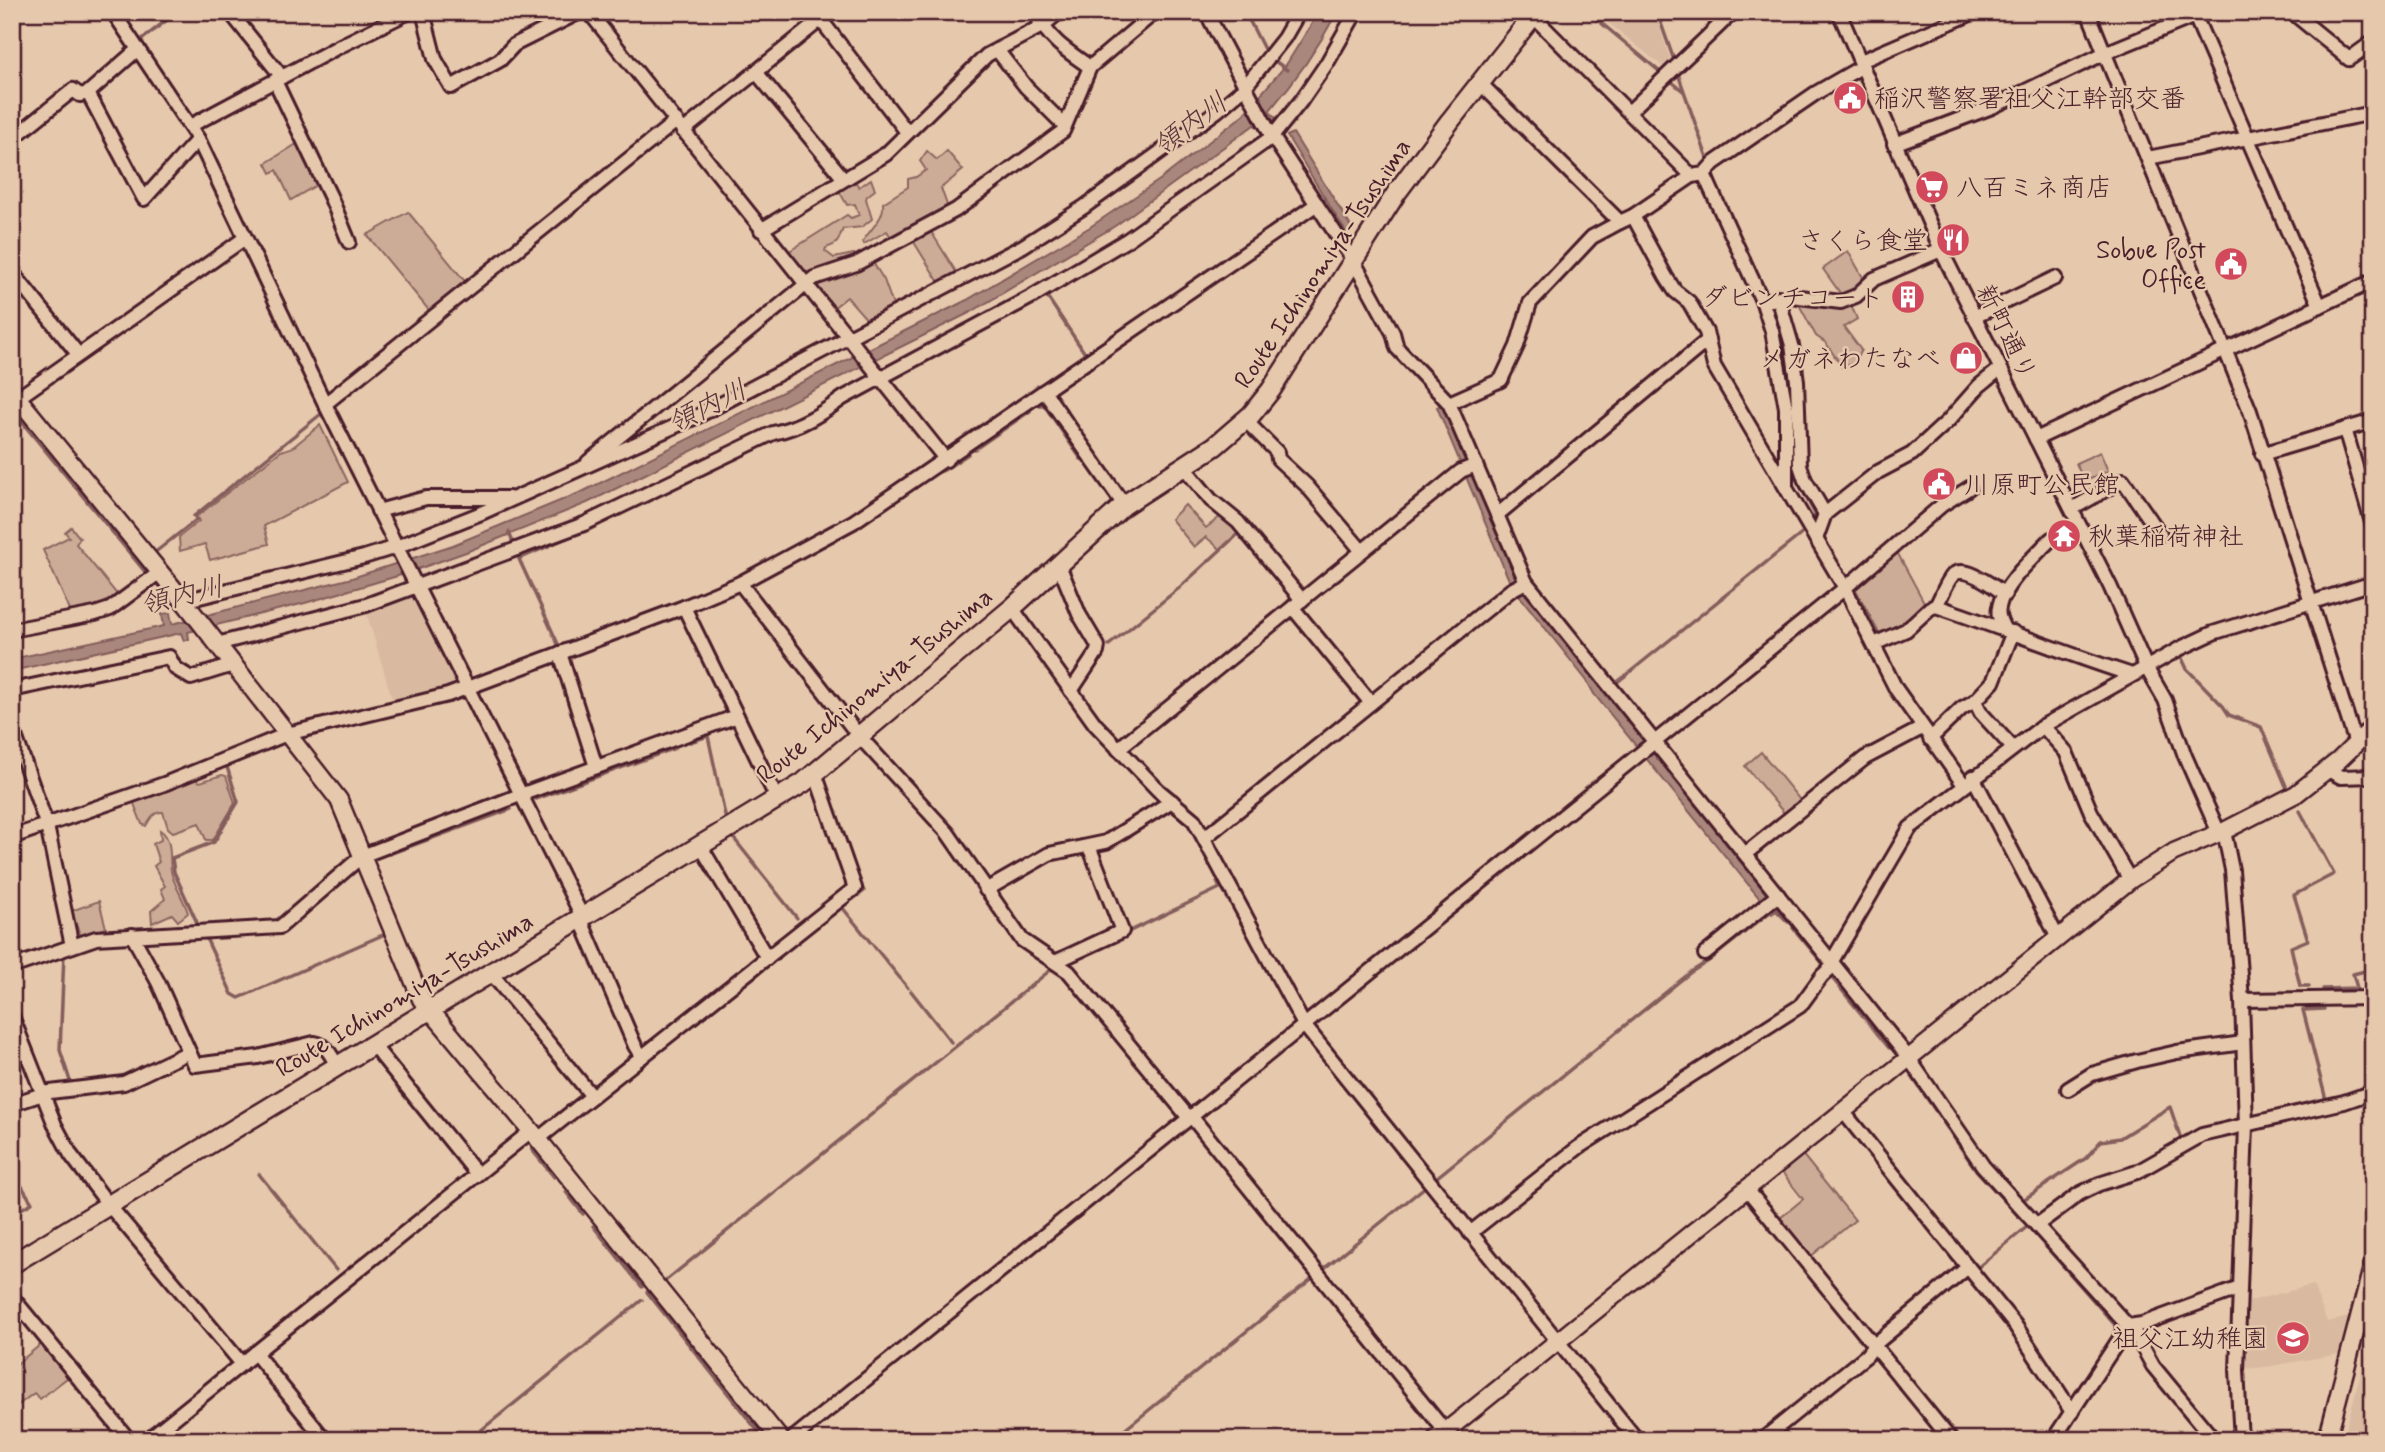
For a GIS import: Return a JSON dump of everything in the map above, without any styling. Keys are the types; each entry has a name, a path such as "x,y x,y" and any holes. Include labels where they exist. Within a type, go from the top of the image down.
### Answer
{"main road":[{"name":"Route Ichinomiya-Tsushima","path":"12,1264 431,1011 816,773 1012,608 1124,505 1215,446 1245,420 1271,390 1397,192 1535,14"}],"street":[{"path":"113,12 198,139 325,404 581,917 642,1057"},
{"path":"230,12 279,79 349,242"},
{"path":"190,126 388,17 409,12"},
{"path":"423,12 435,59 451,87 500,60 514,45 580,12"},
{"path":"589,12 946,460"},
{"path":"1034,12 1046,33 1063,49 1090,67"},
{"path":"761,230 886,154 987,55 1042,26 1059,12"},
{"path":"574,473 814,278 856,264 956,210 1063,131 1090,67 1154,12"},
{"path":"1206,12 1271,135 1353,260 1393,332 1396,348 1449,403 1470,467 1497,515 1520,585 1649,746 1745,854 1773,900 1833,963 1908,1057 1983,1166 2129,1326 2153,1366 2214,1440"},
{"path":"184,603 398,550 698,416 849,340 1023,246 1151,161 1246,90 1284,38 1299,12"},
{"path":"216,642 366,604 414,583 584,524 774,433 793,429 879,377 1033,296 1126,240 1271,135 1321,72 1356,12"},
{"path":"1629,112 1733,12"},
{"name":"新町通り","path":"1839,12 1941,250 2110,586 2146,667 2165,700 2185,756 2222,832 2232,870 2242,1000 2246,1126 2237,1370 2241,1440"},
{"path":"1449,403 1501,380 1517,346 1530,303 1592,237 1633,216 1704,171 1862,63 1975,12"},
{"path":"2088,12 2250,411 2356,744"},
{"path":"2292,12 2348,60 2373,42"},
{"path":"1535,14 1629,112 1704,171 1792,345 1797,381 1800,465 1805,480 1825,514"},
{"path":"1894,144 1993,107 2105,52 2198,14 2246,139 2320,306"},
{"path":"325,404 679,126 756,72 825,16 907,132"},
{"path":"12,139 73,90 80,95 88,93 138,49"},
{"path":"997,50 1026,87 1065,126"},
{"path":"756,72 844,179"},
{"path":"1480,83 1620,222"},
{"path":"88,93 144,199 198,139"},
{"path":"2148,158 2373,113"},
{"path":"12,837 163,783 287,734 448,695 684,607 740,583 853,522 1317,204"},
{"path":"1633,216 1666,277 1675,291 1689,302 1706,332 1714,366 1845,588 1896,689 1926,733 1969,781 2057,936"},
{"path":"245,238 14,397 160,572 339,800 421,999 781,1440"},
{"path":"1769,301 1791,296 1840,302 1856,296 1874,279 1941,250"},
{"path":"12,272 78,354"},
{"path":"1974,317 2055,278"},
{"path":"2036,439 2373,281"},
{"path":"1769,301 1786,408 1786,487"},
{"path":"1497,515 1708,340"},
{"path":"1816,538 1825,514 1878,472 1912,454 1948,421 1979,386 2000,369"},
{"path":"1044,391 1124,505"},
{"path":"1245,420 1277,452 1278,459 1307,486 1362,551"},
{"path":"2262,454 2373,421"},
{"path":"2345,429 2373,526"},
{"path":"1183,466 1211,500 1238,522 1371,703"},
{"path":"1118,749 1470,467"},
{"path":"2072,509 2123,480 2160,534"},
{"path":"791,1440 1845,588 1942,505 1969,488"},
{"path":"378,511 426,498 516,498"},
{"path":"2009,631 1998,617 1999,605 2015,578 2051,539"},
{"path":"1059,565 1079,614 1098,646 1097,652 1071,691"},
{"path":"12,631 110,609 160,572"},
{"path":"1936,606 1953,575 1959,573 1971,573 2005,594"},
{"path":"740,583 859,736 947,832 1022,940 1069,972 1190,1117 1318,1274 1440,1436 2057,936 2130,880 2174,852 2222,832 2296,794 2328,771 2373,727"},
{"path":"1470,1233 1588,1140 1800,1006 1833,963 1910,828 2012,747 2043,726 2146,667 2213,633 2373,583"},
{"path":"1204,838 1520,585"},
{"path":"1874,644 1906,630 1930,608 1936,606 2132,675"},
{"path":"684,607 777,799"},
{"path":"1012,608 1095,724 1158,790 1194,820 1304,1025 1637,1440"},
{"path":"1745,854 1865,758 1926,733 1975,701 1993,682 2009,631"},
{"path":"560,653 596,767"},
{"path":"12,690 169,657 175,668 191,678 233,665"},
{"path":"1975,701 1981,713 2012,747"},
{"path":"12,967 96,938 279,927 362,856 737,716"},
{"path":"2043,726 2066,751 2091,812 2130,880"},
{"path":"12,727 47,826 72,946"},
{"path":"2328,771 2341,777 2373,776"},
{"path":"148,1440 477,1174 592,1096 855,888 816,773"},
{"path":"986,890 1049,854 1106,842 1172,801"},
{"path":"701,845 767,958"},
{"path":"1055,962 1122,931 1089,846"},
{"path":"1704,954 1773,900"},
{"path":"132,935 158,982 195,1065 258,1057 314,1043 328,1049 337,1066"},
{"path":"491,973 592,1096"},
{"path":"2242,1000 2373,998"},
{"path":"12,1016 55,1125 71,1155 108,1204 242,1364"},
{"path":"2068,1089 2092,1074 2137,1061 2177,1052 2243,1043"},
{"path":"373,1045 477,1174"},
{"path":"12,1104 42,1093 124,1083 189,1052"},
{"path":"2037,1225 2079,1194 2099,1184 2137,1172 2202,1135 2344,1102 2373,1092"},
{"path":"1842,1110 2015,1325 2071,1412"},
{"path":"1746,1188 1951,1440"},
{"path":"2327,1440 2373,1264"},
{"path":"1762,1440 1867,1355 1874,1345 1968,1267"},
{"path":"2053,1440 2129,1326 2143,1324 2240,1288"},
{"path":"12,1297 129,1440"},
{"path":"255,1353 325,1440"}],"shaded area":[{"path":"1319,12 1337,12 1306,63 1269,111 1276,118 1264,131 1254,125 1115,226 971,312 587,503 466,552 401,575 305,603 188,632 189,639 184,641 181,633 12,671 12,659 164,626 162,614 170,613 172,624 352,578 453,545 584,491 967,300 1090,227 1161,179 1242,116 1286,65"},
{"path":"1595,12 1655,12 1672,65 1667,70"},
{"path":"1293,133 1353,230 1347,234 1287,136"},
{"path":"300,142 318,184 291,200 277,170 271,173 266,163"},
{"path":"927,151 937,160 947,151 963,170 941,188 948,208 892,239 887,231 864,244 863,241 880,218 883,203 908,187 908,179 926,170 920,161"},
{"path":"871,179 875,190 866,199 872,219 862,227 843,229 836,243 825,251 834,258 854,254 855,259 810,274 803,272 788,252 847,215 851,218 859,215 855,204 847,205 838,189 854,180 859,187"},
{"path":"408,212 468,285 432,314 367,235"},
{"path":"930,230 958,275 940,284 912,239"},
{"path":"1848,251 1865,281 1843,297 1823,269"},
{"path":"872,261 884,280 894,308 869,322 847,297 833,308 815,287 816,282"},
{"path":"1797,301 1851,305 1857,319 1844,327 1861,350 1853,364 1842,367 1826,343 1816,336"},
{"path":"1443,404 1517,581 1779,909 1772,914 1594,694 1587,681 1511,585 1437,407"},
{"path":"320,425 348,482 264,526 269,544 210,560 205,544 180,551 179,537 199,521 196,517 281,451 293,447"},
{"path":"2100,452 2108,471 2084,482 2076,463"},
{"path":"1185,505 1206,528 1221,516 1238,533 1220,549 1206,537 1194,547 1171,519"},
{"path":"71,527 80,538 76,544 120,598 95,609 71,613 43,550 69,537 65,532"},
{"path":"1897,552 1924,602 1902,624 1879,633 1854,586"},
{"path":"411,593 415,596 459,683 458,688 394,705 365,608"},
{"path":"1761,752 1800,800 1784,813 1745,766"},
{"path":"226,776 235,803 213,840 206,840 199,823 173,832 168,828 163,812 155,814 146,826 142,824 133,801 195,779 200,782"},
{"path":"160,830 169,843 172,877 188,913 178,921 172,914 152,923 151,911 165,899 161,889 165,886 154,866 159,862 153,844 161,840"},
{"path":"99,901 106,928 81,937 71,911"},
{"path":"1802,1154 1855,1220 1810,1257 1779,1219 1803,1199 1781,1171"},
{"name":"祖父江幼稚園","path":"2313,1285 2327,1322 2349,1317 2339,1354 2242,1369 2243,1303"},
{"path":"2373,1327 2373,1440 2343,1440"},
{"path":"45,1341 72,1374 40,1399 34,1393 13,1409 12,1368"}],"waterway":[{"path":"140,41 177,12"},
{"path":"1245,12 1266,53"},
{"path":"1588,12 1683,91"},
{"path":"1657,12 1675,63"},
{"path":"1275,61 1287,70"},
{"path":"1677,71 1719,192"},
{"path":"1744,247 1768,296"},
{"path":"1046,295 1086,355"},
{"path":"1771,304 1784,349 1789,395"},
{"path":"1039,405 1044,405 1081,459"},
{"name":"領内川","path":"12,410 146,573"},
{"path":"975,449 1030,411"},
{"path":"153,554 197,519 194,516 321,414"},
{"path":"805,555 855,529 968,454"},
{"path":"1792,466 1792,471 1815,514 1813,525"},
{"path":"509,532 513,543"},
{"path":"1615,684 1804,532"},
{"path":"558,644 519,559 578,533"},
{"path":"1109,645 1178,589 1239,533"},
{"path":"1285,605 1292,597"},
{"path":"2180,654 2187,669 2229,715 2261,727 2286,786"},
{"path":"1060,687 1108,748"},
{"path":"690,742 708,736 726,820"},
{"path":"536,799 675,748"},
{"path":"1115,755 1159,801"},
{"path":"199,927 174,872 172,858 214,842 238,802 227,767"},
{"path":"824,778 832,802"},
{"path":"389,854 511,809"},
{"path":"1170,809 1192,828 1196,837"},
{"path":"2300,811 2334,874 2294,895 2308,940 2291,947 2300,986 2309,986"},
{"path":"732,836 797,918"},
{"path":"1200,846 1203,852"},
{"path":"1207,860 1209,865"},
{"path":"847,903 864,891 858,879"},
{"path":"1126,933 1220,888 1217,882"},
{"path":"842,907 871,943"},
{"path":"1321,1271 1691,972 1774,909"},
{"path":"1775,909 1788,922"},
{"path":"1793,928 1823,964"},
{"path":"205,936 232,994 239,998 385,934"},
{"path":"873,945 908,988"},
{"path":"64,954 60,1050 71,1084"},
{"path":"691,1010 744,968"},
{"path":"664,1282 1053,968"},
{"path":"2323,989 2357,988 2353,974 2373,969"},
{"path":"1832,978 1889,1048"},
{"path":"911,991 951,1042"},
{"path":"2324,1009 2303,1010 2326,1100"},
{"path":"645,1046 677,1021"},
{"path":"591,1088 633,1054"},
{"path":"1913,1078 1976,1170 2022,1220"},
{"path":"545,1124 584,1093"},
{"path":"12,1111 30,1105"},
{"path":"2023,1200 2086,1158 2101,1141 2120,1138 2170,1107 2181,1139"},
{"path":"12,1122 17,1129 19,1165 16,1177 32,1203 12,1214"},
{"path":"532,1150 554,1177"},
{"path":"476,1167 497,1151"},
{"path":"350,1268 470,1172"},
{"path":"259,1174 336,1270"},
{"path":"566,1192 583,1214"},
{"path":"2027,1225 2116,1326 2117,1330 2099,1358"},
{"path":"593,1226 642,1287"},
{"path":"1977,1268 2028,1226"},
{"path":"293,1314 343,1273"},
{"path":"1112,1440 1315,1276"},
{"path":"647,1292 765,1440"},
{"path":"469,1440 642,1300"},
{"path":"241,1355 286,1320"},
{"path":"136,1440 233,1362"}],"place":[{"name":"稲沢警察署祖父江幹部交番","path":"1850,98"},
{"name":"八百ミネ商店","path":"1932,187"},
{"name":"さくら食堂","path":"1953,240"},
{"name":"Sobue Post Office","path":"2231,264"},
{"name":"ダビンチコート","path":"1908,297"},
{"name":"メガネわたなべ","path":"1966,358"},
{"name":"川原町公民館","path":"1939,484"},
{"name":"秋葉稲荷神社","path":"2064,536"},
{"name":"祖父江幼稚園","path":"2293,1338"}]}
